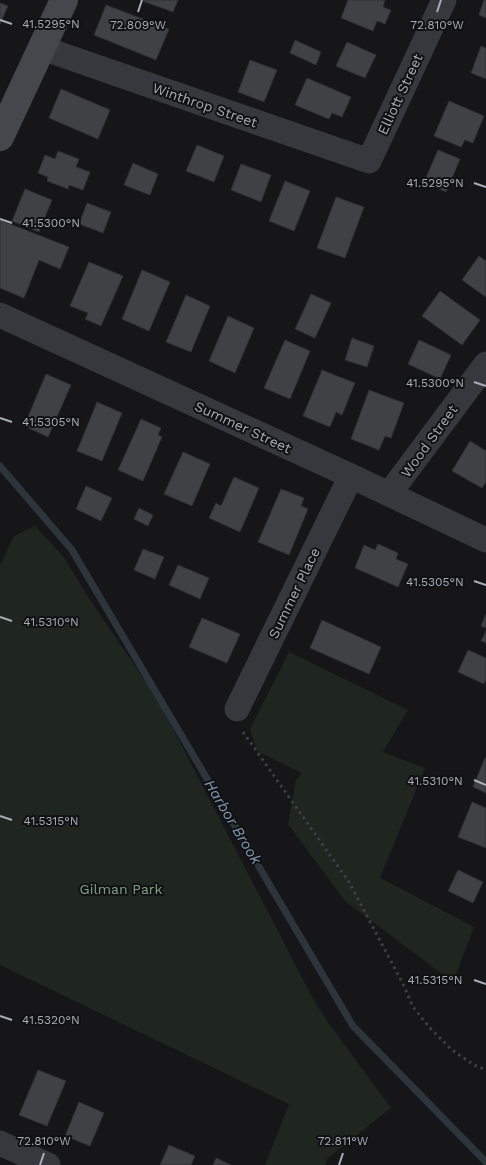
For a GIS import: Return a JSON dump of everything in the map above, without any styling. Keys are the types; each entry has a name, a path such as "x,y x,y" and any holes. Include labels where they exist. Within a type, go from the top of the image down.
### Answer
{"main road":[{"path":"0,137 64,0"}],"street":[{"name":"Elliott Street","path":"369,161 444,0"},
{"name":"Winthrop Street","path":"42,48 369,161"},
{"name":"Summer Street","path":"0,315 486,540"},
{"name":"Wood Street","path":"390,494 486,364"},
{"name":"Summer Place","path":"237,709 351,476"},
{"path":"0,1143 48,1165"}],"path":[{"path":"237,709 236,720 240,727 349,882 403,984 413,1007 452,1050 486,1070"}],"green space":[{"name":"Gilman Park","path":"35,526 63,556 90,600 157,698 311,995 327,1021 391,1108 328,1158 325,1165 265,1165 289,1104 0,965 0,565 14,536"},
{"path":"289,652 408,710 383,752 425,768 380,878 474,927 453,982 345,901 288,824 296,780 302,773 257,751 250,729"}],"building":[{"path":"140,0 178,0 173,12"},
{"path":"348,0 385,0 383,7 391,10 385,24 377,21 373,31 341,18"},
{"path":"484,0 486,0 486,18 479,15"},
{"path":"0,3 8,6 0,24"},
{"path":"106,5 169,29 156,60 94,35"},
{"path":"295,40 321,52 316,65 290,53"},
{"path":"347,42 376,55 365,78 336,66"},
{"path":"481,46 486,48 486,79 471,73"},
{"path":"250,60 277,70 264,102 238,92"},
{"path":"307,78 351,97 342,117 332,113 329,119 295,105"},
{"path":"61,89 110,110 98,139 49,118"},
{"path":"449,101 484,116 473,143 465,140 461,147 434,136"},
{"path":"197,145 224,156 214,182 186,171"},
{"path":"438,150 460,159 446,192 424,182"},
{"path":"58,151 79,159 76,167 90,172 83,190 69,185 68,189 47,181 48,177 38,173 45,155 55,159"},
{"path":"133,163 158,174 150,195 124,185"},
{"path":"241,164 271,175 261,202 231,190"},
{"path":"285,181 310,191 294,231 269,221"},
{"path":"25,189 52,200 39,232 12,221"},
{"path":"336,197 364,207 345,258 317,248"},
{"path":"87,203 111,212 103,233 79,224"},
{"path":"0,220 69,247 60,269 39,260 24,298 0,288"},
{"path":"479,256 486,261 486,297 462,280"},
{"path":"89,262 123,276 101,326 85,319 88,313 70,306"},
{"path":"142,270 170,282 149,331 122,319"},
{"path":"440,291 480,320 462,345 422,316"},
{"path":"311,294 331,303 315,338 295,329"},
{"path":"186,295 210,306 191,352 166,342"},
{"path":"228,316 254,328 235,373 209,361"},
{"path":"352,338 374,346 367,367 345,360"},
{"path":"285,340 310,351 290,399 264,388"},
{"path":"419,340 451,355 440,379 408,364"},
{"path":"322,370 355,383 342,415 336,412 330,427 303,416"},
{"path":"46,374 71,385 48,437 24,426"},
{"path":"369,390 404,403 391,438 385,436 379,450 351,439"},
{"path":"97,402 122,413 102,461 77,451"},
{"path":"141,419 161,428 158,435 162,437 143,481 118,470"},
{"path":"470,441 486,451 486,482 482,488 452,471"},
{"path":"183,452 210,464 192,506 164,494"},
{"path":"234,477 259,488 240,532 209,518 216,503 221,506"},
{"path":"86,486 112,498 101,521 76,509"},
{"path":"281,489 304,498 301,506 308,509 289,555 258,542"},
{"path":"139,508 153,515 148,526 134,519"},
{"path":"378,544 398,553 396,559 408,564 398,587 355,568 364,545 375,550"},
{"path":"143,549 164,557 155,579 134,570"},
{"path":"178,565 209,578 200,599 169,585"},
{"path":"486,614 486,628 481,626"},
{"path":"202,618 240,634 227,663 189,647"},
{"path":"322,620 381,647 369,674 310,648"},
{"path":"486,631 486,643 481,641"},
{"path":"468,650 486,658 486,679 484,684 458,672"},
{"path":"486,759 486,793 473,787"},
{"path":"472,802 486,808 486,848 458,837"},
{"path":"458,870 483,882 473,903 448,891"},
{"path":"38,1070 66,1081 47,1126 19,1115"},
{"path":"79,1102 104,1113 90,1146 65,1136"},
{"path":"169,1145 195,1156 191,1165 160,1165"},
{"path":"216,1158 231,1165 213,1165"}],"waterway":[{"name":"Harbor Brook","path":"0,466 72,550 353,1026 486,1162"}]}
